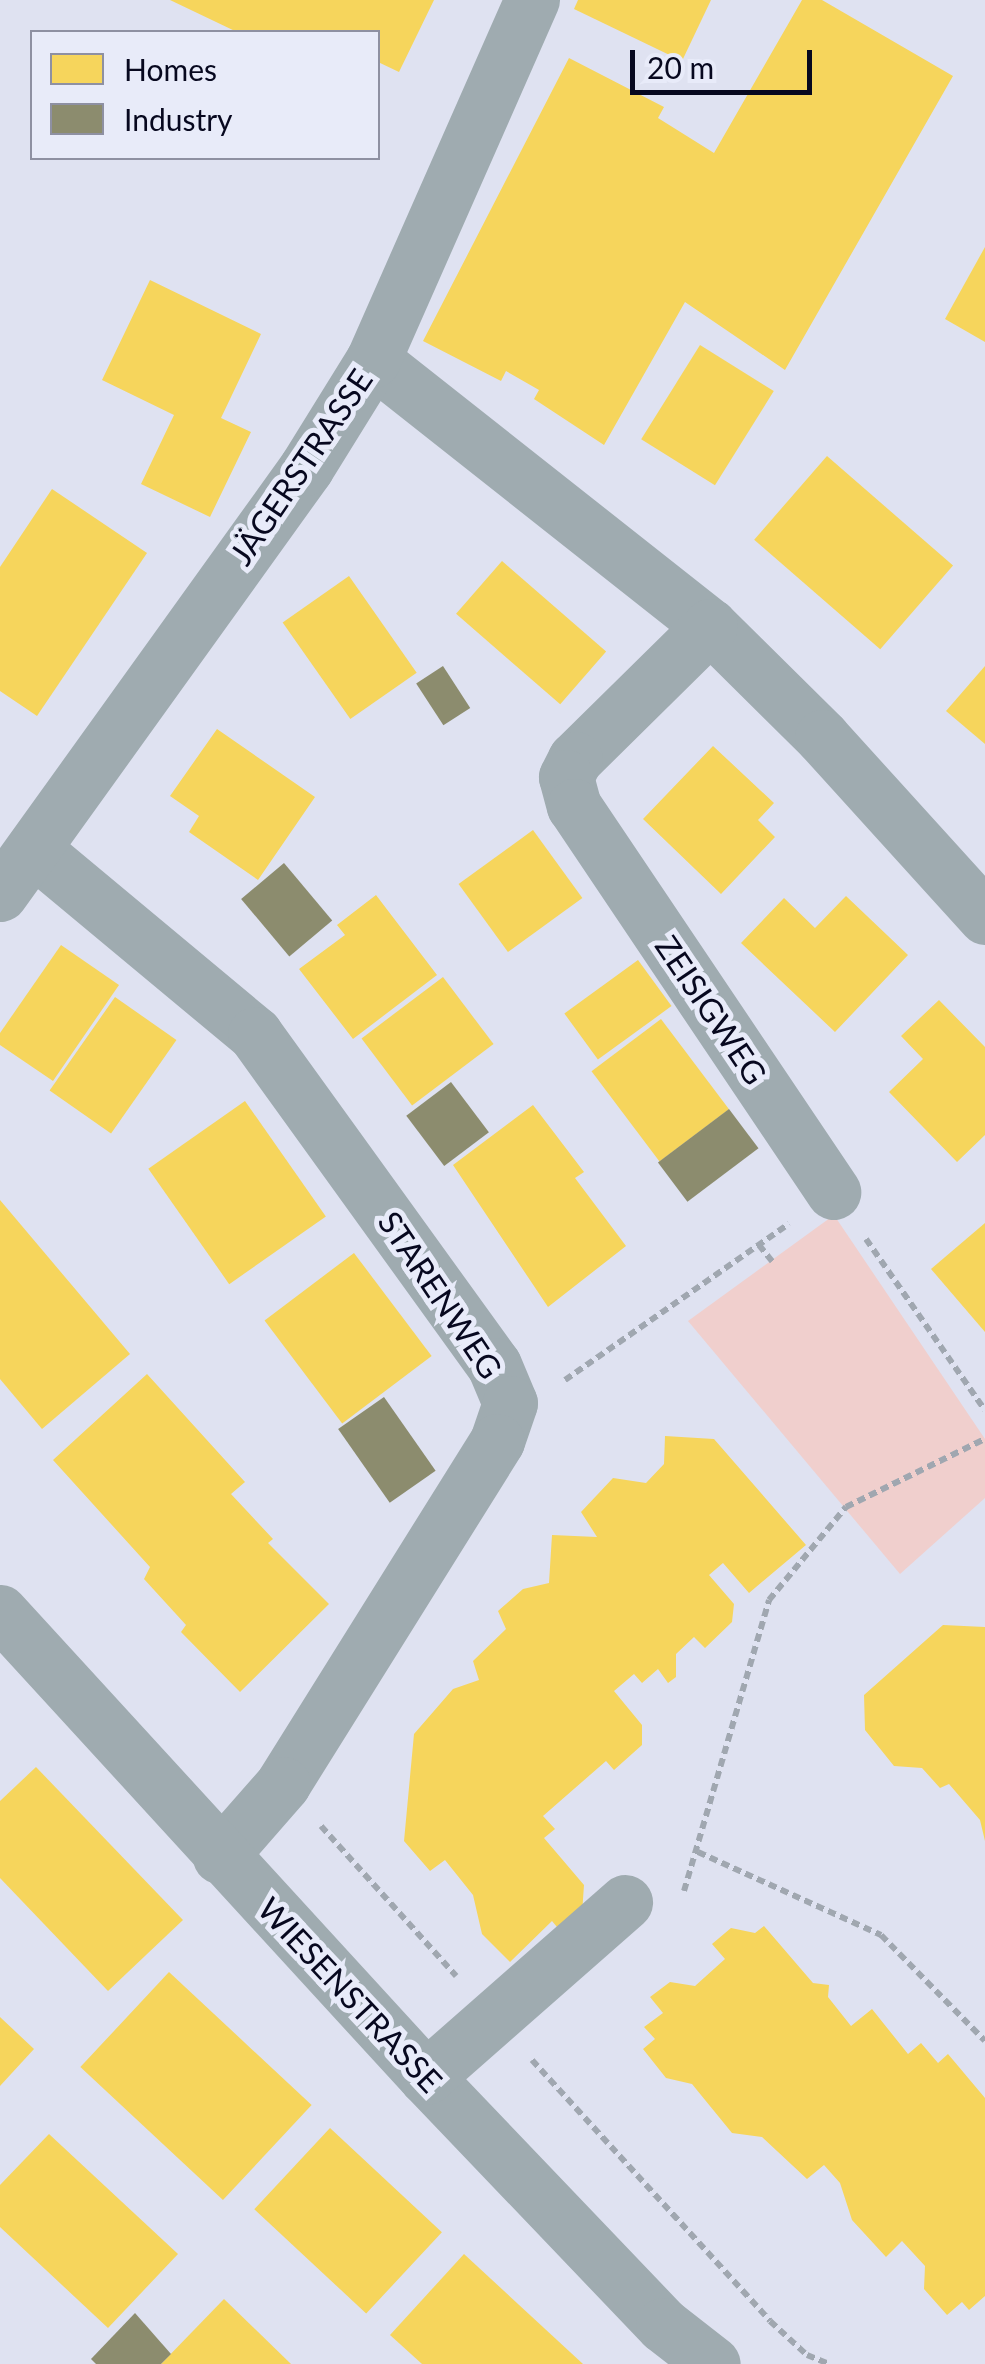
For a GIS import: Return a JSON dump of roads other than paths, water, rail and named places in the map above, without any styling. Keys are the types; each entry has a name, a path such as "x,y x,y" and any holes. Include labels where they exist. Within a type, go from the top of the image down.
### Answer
{"street":[{"name":"JÄGERSTRASSE","path":"0,894 306,468 373,360 531,0"},
{"path":"373,360 710,626 822,737 985,918"},
{"name":"ZEISIGWEG","path":"710,626 575,759 566,777 574,806 833,1192"},
{"name":"STARENWEG","path":"33,848 255,1034 494,1366 510,1403 497,1441 283,1784 220,1856"},
{"name":"WIESENSTRASSE","path":"0,1612 426,2076 664,2325 714,2364"},
{"path":"426,2076 625,1902"}]}
